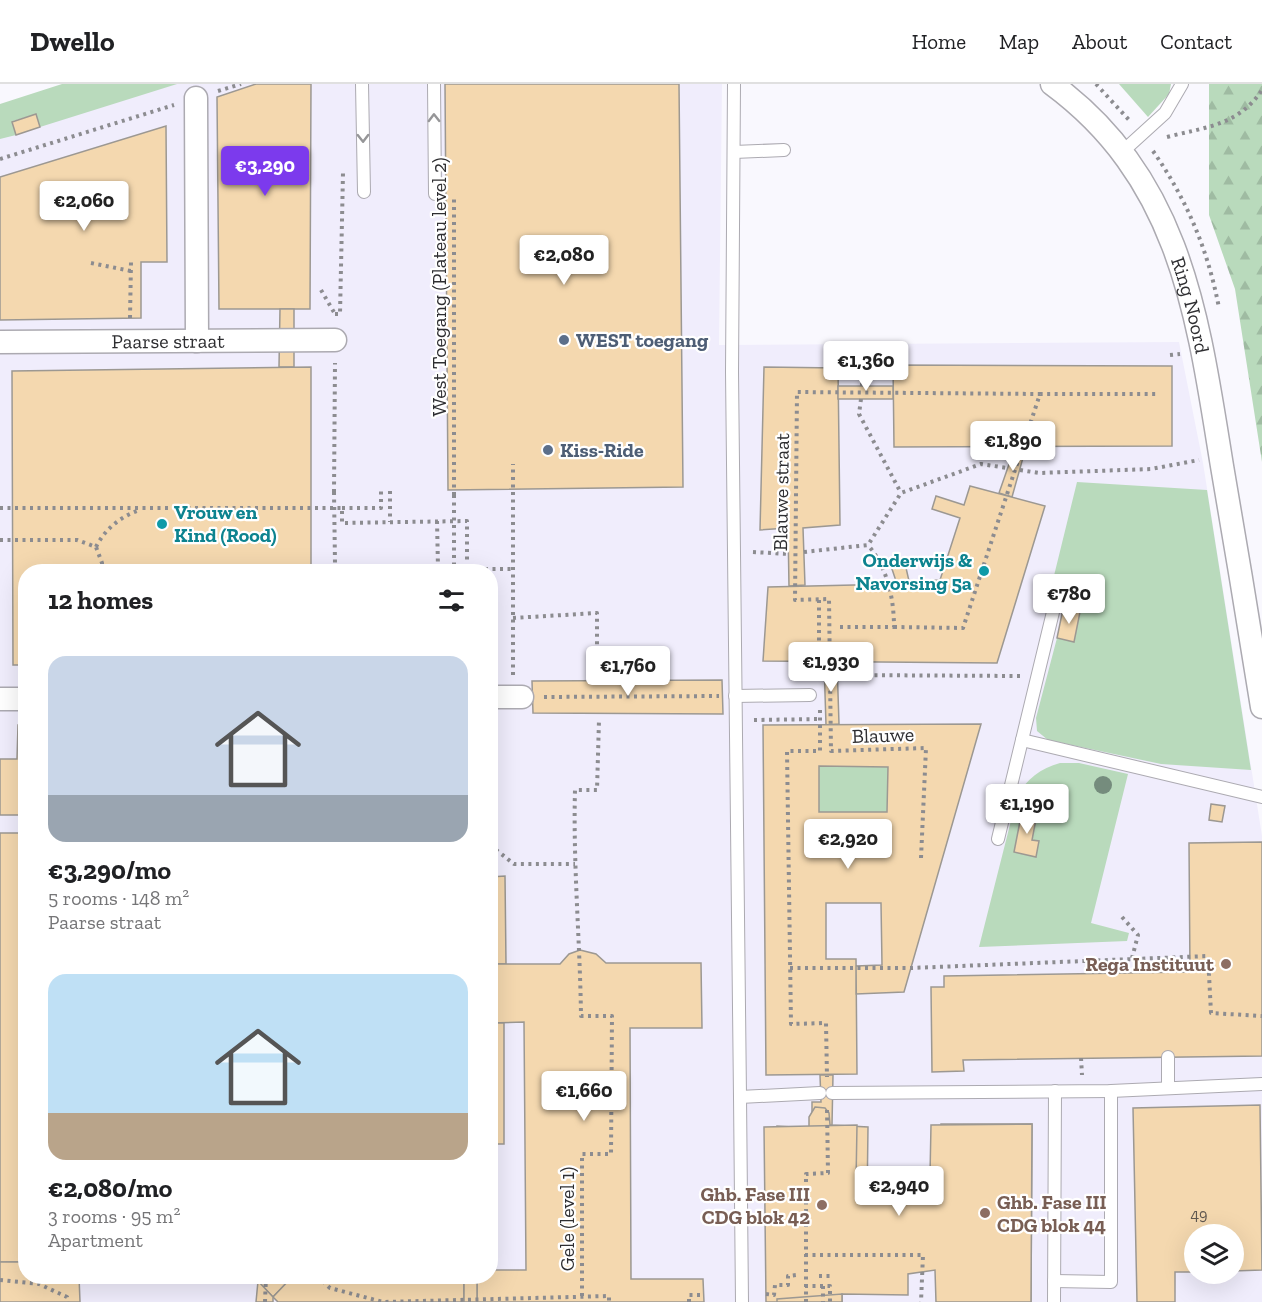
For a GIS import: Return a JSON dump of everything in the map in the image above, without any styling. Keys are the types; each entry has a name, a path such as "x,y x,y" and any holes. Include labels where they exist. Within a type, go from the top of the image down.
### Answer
{"street":[{"name":"Ring Noord","path":"1052,84 1086,113 1121,153 1159,211 1183,268 1203,351 1262,707"},
{"path":"196,98 197,341"},
{"name":"Paarse straat","path":"0,342 335,340"},
{"path":"0,699 18,699"}],"lane":[{"path":"362,84 364,192"},
{"path":"434,84 435,194"},
{"path":"734,84 734,552 742,1302"},
{"path":"1121,153 1165,113 1182,84"},
{"path":"734,152 784,150"},
{"path":"998,838 1053,612"},
{"path":"735,696 810,696"},
{"path":"1022,740 1262,797"},
{"path":"1168,1057 1168,1088"},
{"path":"740,1097 1111,1091 1262,1084"},
{"path":"1054,1302 1055,1091"},
{"path":"1054,1281 1111,1282 1111,1091"}],"path":[{"path":"0,159 241,84"},
{"path":"1160,139 1221,124 1251,106 1262,90"},
{"path":"1155,143 1149,147 1175,184"},
{"path":"335,314 340,314 343,168"},
{"name":"West Toegang (Plateau level 2)","path":"454,189 454,564"},
{"path":"130,318 131,262"},
{"path":"91,263 131,271"},
{"path":"321,290 335,314 335,564"},
{"path":"862,386 864,359"},
{"name":"Blauwe straat","path":"830,663 829,599 795,600 797,392 1040,394"},
{"path":"840,627 963,628 1040,394 1157,394"},
{"path":"861,399 859,414 901,493"},
{"path":"1020,470 1039,472 1150,469 1221,457"},
{"path":"868,545 901,493 981,464 1007,468"},
{"path":"513,465 511,569 513,618 508,697 735,696"},
{"path":"0,508 381,508 381,491"},
{"path":"390,491 390,522"},
{"path":"342,508 342,523 467,521 467,564"},
{"path":"96,548 111,527 126,514 144,509"},
{"path":"437,521 438,564"},
{"path":"0,540 77,540 96,548 102,564"},
{"path":"868,545 880,558 894,607 894,627"},
{"path":"804,552 868,545"},
{"path":"734,552 789,554"},
{"path":"498,569 511,569"},
{"path":"819,600 822,675 819,686"},
{"path":"513,618 597,613 597,672"},
{"path":"812,675 822,675"},
{"path":"837,675 1037,676"},
{"path":"820,708 820,750 787,751 790,1024 826,1023 827,1081"},
{"path":"761,720 820,719"},
{"path":"498,852 513,864 575,864 575,790 597,790 599,720"},
{"name":"Blauwe","path":"831,725 831,751 926,748 921,858"},
{"name":"Gele (level 1)","path":"575,864 581,1016 612,1016 611,1154 582,1154 582,1296"},
{"path":"1122,916 1138,935 1132,958"},
{"path":"790,968 910,968 1208,956 1211,1013 1262,1016"},
{"path":"806,1302 806,1174 828,1173 826,1097"},
{"path":"805,1255 923,1255 921,1302"},
{"path":"766,1294 774,1295 775,1285 788,1285 788,1276 796,1275"},
{"path":"819,1276 830,1276"},
{"path":"0,1280 18,1282"},
{"path":"39,1284 67,1297 68,1302"},
{"path":"265,1302 266,1284"},
{"path":"325,1284 330,1288 383,1302 582,1296 609,1296 609,1302"},
{"path":"806,1286 830,1286 830,1302"},
{"path":"823,1286 823,1302"},
{"path":"689,1302 689,1294 704,1295"}],"shaded area":[{"path":"100,84 722,84 719,345 1179,342 1203,463 1262,836 1262,1302 0,1302 0,116"}],"green space":[{"path":"62,84 177,84 40,127 36,114 13,121 16,135 0,139 0,104"},
{"path":"1119,84 1171,84 1169,94 1148,117"},
{"path":"1209,84 1262,84 1262,462 1235,289 1209,215"},
{"path":"1077,482 1207,490 1251,770 1161,764 1048,740 1037,731 1036,718 1057,638 1074,642 1079,612 1063,609 1049,596"},
{"path":"1060,763 1079,763 1128,774 1091,923 1129,933 1127,941 979,947 1017,797 1035,775"},
{"path":"819,766 888,767 887,812 819,812"}],"building":[{"path":"256,84 311,84 310,309 219,309 217,97"},
{"name":"WEST toegang","path":"445,84 679,84 683,487 448,490"},
{"path":"36,114 40,127 16,135 12,122"},
{"path":"166,126 167,262 141,262 141,318 0,320 0,177"},
{"path":"280,309 294,309 294,367 279,367"},
{"path":"893,365 1172,366 1172,446 894,447"},
{"name":"Vrouw en Kind (Rood)","path":"311,367 311,564 18,564 18,665 13,665 12,371"},
{"path":"764,367 838,368 840,525 803,528 805,585 789,586 788,528 760,530"},
{"path":"838,386 893,386 893,399 838,399"},
{"path":"1015,447 1026,447 1012,497 999,493"},
{"name":"Onderwijs & Navorsing 5a","path":"970,486 1045,506 997,663 763,661 768,587 897,584 890,563 904,559 909,581 940,580 960,518 932,509 936,496 964,505"},
{"path":"1063,609 1080,612 1074,642 1057,638"},
{"path":"824,662 837,662 839,724 826,725"},
{"path":"722,680 723,714 533,713 532,681"},
{"path":"981,724 904,992 856,994 857,1074 766,1075 763,725","holes":["819,766 888,767 887,812 819,812","826,903 881,903 882,965 856,966 856,959 826,959"]},
{"path":"18,725 18,815 0,815 0,759 17,759"},
{"path":"1211,804 1225,806 1222,822 1209,820"},
{"path":"1022,811 1037,814 1032,840 1039,841 1036,857 1014,852"},
{"path":"0,833 18,833 18,1262 0,1262"},
{"name":"Rega Instituut","path":"1262,842 1262,1056 963,1060 964,1071 932,1072 931,987 944,987 944,976 1190,972 1189,843"},
{"path":"498,876 505,876 506,964 498,964"},
{"path":"580,950 596,954 606,963 701,963 702,1028 630,1028 631,1279 703,1279 704,1302 477,1302 477,1284 498,1284 498,1270 526,1270 524,1022 498,1023 498,964 560,964 569,954"},
{"path":"498,1023 504,1023 504,1144 498,1144"},
{"path":"820,1075 833,1075 832,1125 812,1126 812,1102 821,1102"},
{"path":"1260,1105 1262,1270 1244,1271 1244,1224 1184,1224 1184,1272 1175,1272 1175,1302 1137,1302 1133,1108"},
{"name":"Ghb. Fase III CDG blok 42","path":"815,1107 825,1108 829,1113 830,1125 868,1127 866,1281 841,1281 842,1294 777,1299 777,1126 809,1128 809,1117"},
{"name":"Ghb. Fase III CDG blok 44","path":"941,1124 1032,1124 1031,1302 938,1302"},
{"path":"1032,1124 1031,1302 936,1302 935,1270 908,1274 908,1295 842,1294 842,1302 766,1302 764,1127 857,1125 856,1181 930,1175 931,1125"},
{"path":"0,1262 18,1262 18,1284 79,1284 80,1302 0,1302"},
{"path":"258,1284 261,1284 273,1297 273,1302 256,1302"},
{"path":"261,1284 285,1284 273,1297"},
{"path":"285,1284 464,1284 464,1302 278,1302 273,1297"},
{"path":"464,1284 477,1284 477,1302 464,1302"},
{"path":"842,1294 842,1302 777,1302 777,1299"}],"place":[{"name":"WEST toegang","path":"564,340"},
{"name":"Kiss-Ride","path":"548,450"},
{"name":"Vrouw en Kind (Rood)","path":"162,524"},
{"name":"Onderwijs & Navorsing 5a","path":"984,571"},
{"name":"Rega Instituut","path":"1226,964"},
{"name":"Ghb. Fase III CDG blok 42","path":"822,1205"},
{"name":"Ghb. Fase III CDG blok 44","path":"985,1213"}]}
